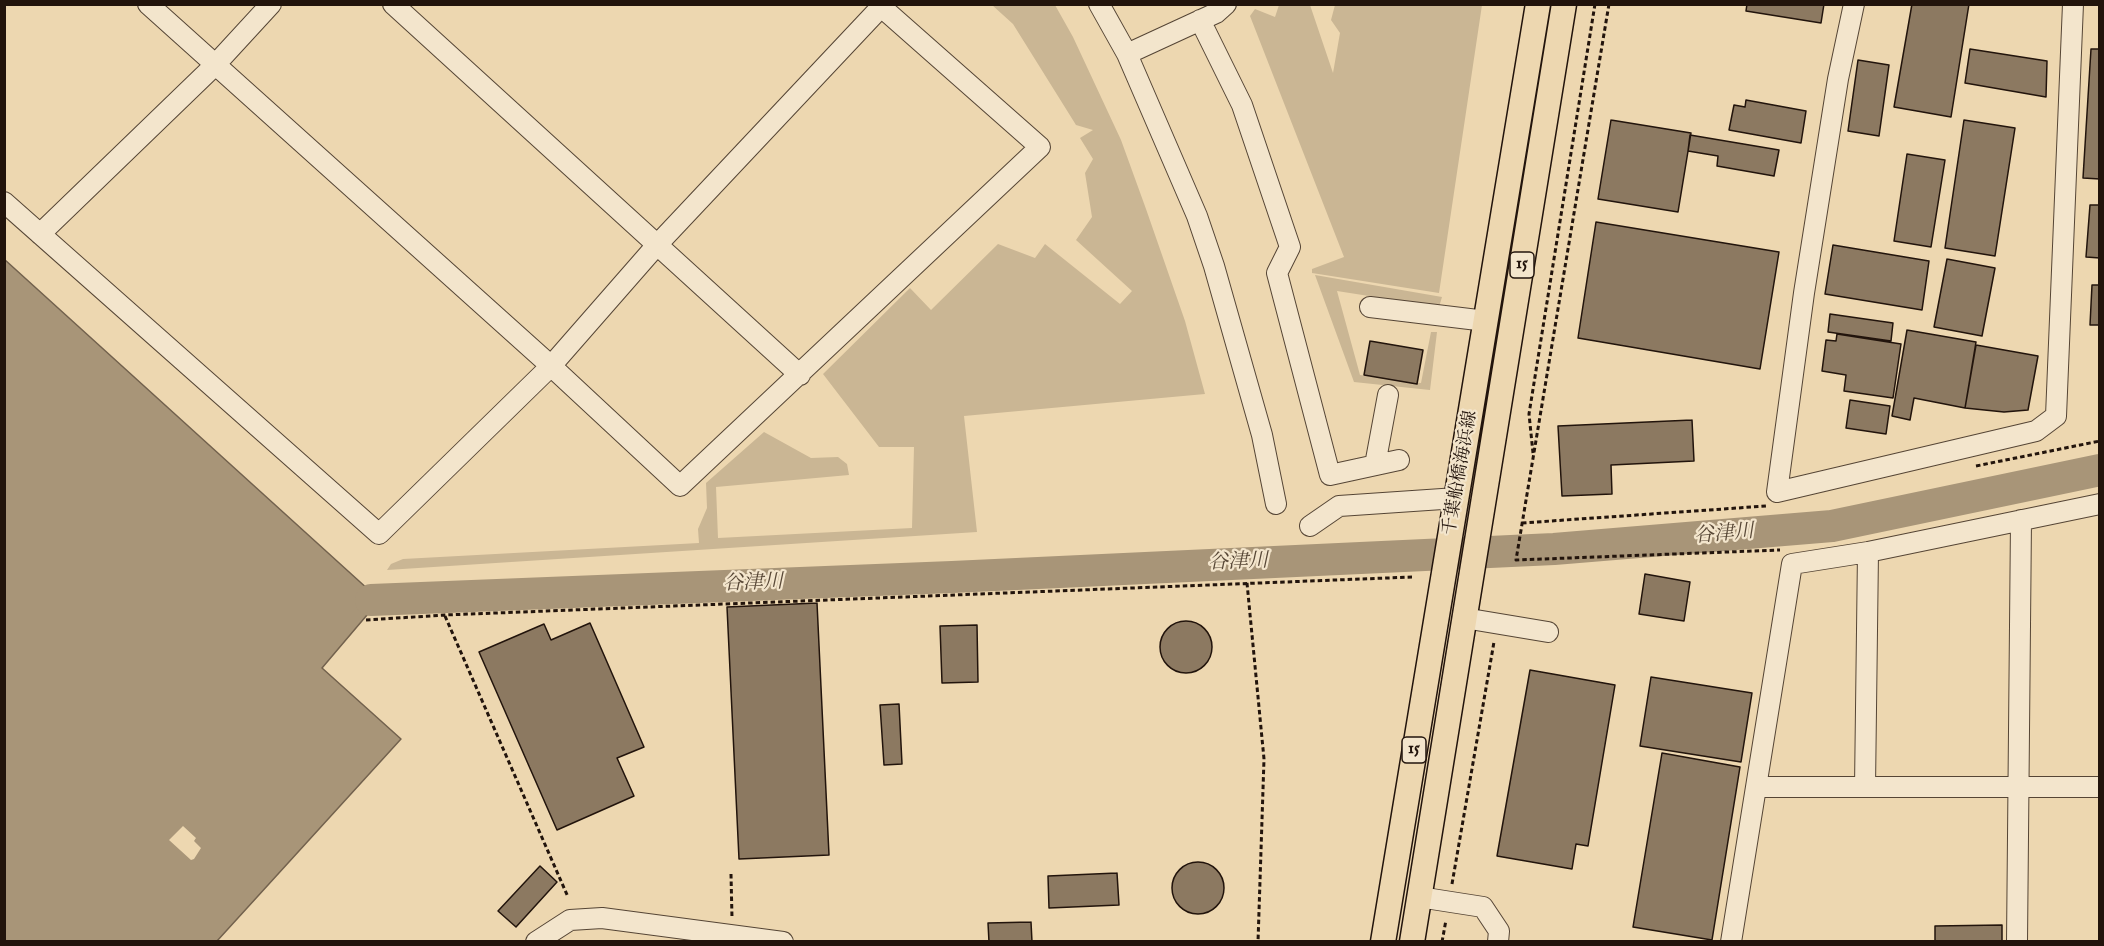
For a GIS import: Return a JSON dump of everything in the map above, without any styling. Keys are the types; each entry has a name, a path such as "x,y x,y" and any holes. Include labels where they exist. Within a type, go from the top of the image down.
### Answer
{"main road":[{"name":"千葉船橋海浜線","path":"1383,942 1538,4"},
{"name":"千葉船橋海浜線","path":"1412,942 1564,4"}],"street":[{"path":"4,202 378,534 551,366 656,246 879,6 1040,147 680,486 551,366 214,66 148,4"},
{"path":"40,234 214,66 271,4"},
{"path":"393,4 800,375"},
{"path":"1099,4 1127,54 1197,216 1214,266 1262,435 1276,504"},
{"path":"1127,54 1216,13 1226,4"},
{"path":"1854,4 1839,79 1810,259 1777,492 2036,431 2056,416 2073,4"},
{"path":"1200,20 1242,105 1290,247 1277,273 1339,506"},
{"path":"1370,307 1486,321"},
{"path":"1375,465 1388,394"},
{"path":"1330,475 1399,460"},
{"path":"1310,526 1339,506 1457,498"},
{"path":"1731,942 1792,564 1868,552 2100,504"},
{"path":"2017,942 2021,520"},
{"path":"1865,787 1868,552"},
{"path":"1464,618 1548,632"},
{"path":"1756,786 2100,787"},
{"path":"1419,897 1483,907 1499,931 1498,942"},
{"path":"536,942 570,920 602,918 783,942"}],"path":[{"path":"1534,458 1529,414 1595,4"},
{"path":"1609,4 1516,560 1786,549"},
{"path":"366,620 1412,577"},
{"path":"1246,583 1264,759 1258,942"},
{"path":"444,615 568,897"},
{"path":"1453,880 1494,640"},
{"path":"731,874 732,919"},
{"path":"1442,942 1446,922"}],"shaded area":[{"path":"992,5 1055,5 1073,37 1121,140 1185,321 1205,394 964,416 977,532 387,570 391,564 403,559 699,543 698,529 707,508 706,483 764,432 811,458 838,457 847,464 849,475 716,487 718,538 912,528 914,447 879,447 823,374 910,288 931,310 998,244 1035,258 1045,244 1120,304 1132,291 1076,240 1092,217 1085,173 1093,159 1080,138 1093,130 1076,125 1013,24"},
{"path":"1279,5 1310,5 1333,73 1340,33 1331,20 1335,5 1482,5 1439,293 1312,273 1312,269 1344,257 1250,16 1255,9 1275,17"},
{"path":"4,259 370,591 367,615 322,668 401,739 217,941 5,941"},
{"path":"1315,275 1442,297 1439,307 1337,291 1360,375 1421,383 1431,332 1437,332 1430,390 1354,382"}],"pier":[{"path":"183,826 196,838 194,841 201,848 191,860 169,840"}],"building":[{"path":"1747,4 1824,4 1821,23 1746,11"},
{"path":"1912,4 1969,4 1951,117 1894,107"},
{"path":"1970,49 2047,61 2046,97 1965,83"},
{"path":"2091,49 2100,49 2100,179 2083,178"},
{"path":"1858,60 1889,65 1879,136 1848,131"},
{"path":"1746,100 1806,111 1801,143 1729,130 1734,105 1745,107"},
{"path":"1611,120 1691,133 1678,212 1598,199"},
{"path":"1964,120 2015,128 1995,256 1945,248"},
{"path":"1690,135 1779,150 1774,176 1717,166 1718,156 1688,151"},
{"path":"1907,154 1945,160 1931,247 1894,241"},
{"path":"2090,205 2100,205 2100,258 2086,257"},
{"path":"1596,222 1779,252 1760,369 1578,338"},
{"path":"1833,245 1929,261 1922,310 1825,294"},
{"path":"1947,259 1995,268 1982,336 1934,327"},
{"path":"2092,285 2100,285 2100,325 2090,325"},
{"path":"1830,314 1893,323 1891,341 1828,332"},
{"path":"1907,330 1976,342 1965,408 1914,398 1910,420 1892,416"},
{"path":"1837,334 1901,344 1893,398 1844,391 1846,375 1822,371 1826,340 1836,341"},
{"path":"1370,341 1423,350 1417,384 1364,375"},
{"path":"1976,345 2038,356 2028,410 2004,412 1965,408"},
{"path":"1850,400 1890,406 1886,434 1846,428"},
{"path":"1692,420 1694,461 1611,465 1612,494 1562,496 1558,426"},
{"path":"1645,574 1690,582 1684,621 1639,614"},
{"path":"817,603 829,855 739,859 727,607"},
{"path":"1186,621 1196,623 1204,629 1210,637 1212,647 1210,657 1204,665 1196,671 1186,673 1176,671 1168,665 1162,657 1160,647 1162,637 1168,629 1176,623"},
{"path":"590,623 644,747 617,758 634,796 557,830 479,652 544,624 551,640"},
{"path":"977,625 978,682 942,683 940,626"},
{"path":"1530,670 1615,685 1588,846 1576,844 1572,869 1497,856"},
{"path":"1651,677 1752,693 1741,762 1640,746"},
{"path":"899,704 902,764 884,765 880,705"},
{"path":"1662,753 1740,767 1712,940 1633,927"},
{"path":"1198,862 1208,864 1216,870 1222,878 1224,888 1222,898 1216,906 1208,912 1198,914 1188,912 1180,906 1174,898 1172,888 1174,878 1180,870 1188,864"},
{"path":"540,866 557,882 516,927 498,911"},
{"path":"1117,873 1119,905 1049,908 1048,876"},
{"path":"1031,922 1032,942 989,942 988,923"},
{"path":"2002,925 2002,942 1935,942 1935,926"}],"waterway":[{"name":"谷津川","path":"371,600 952,577 1554,549 1832,526 2100,470"}]}
